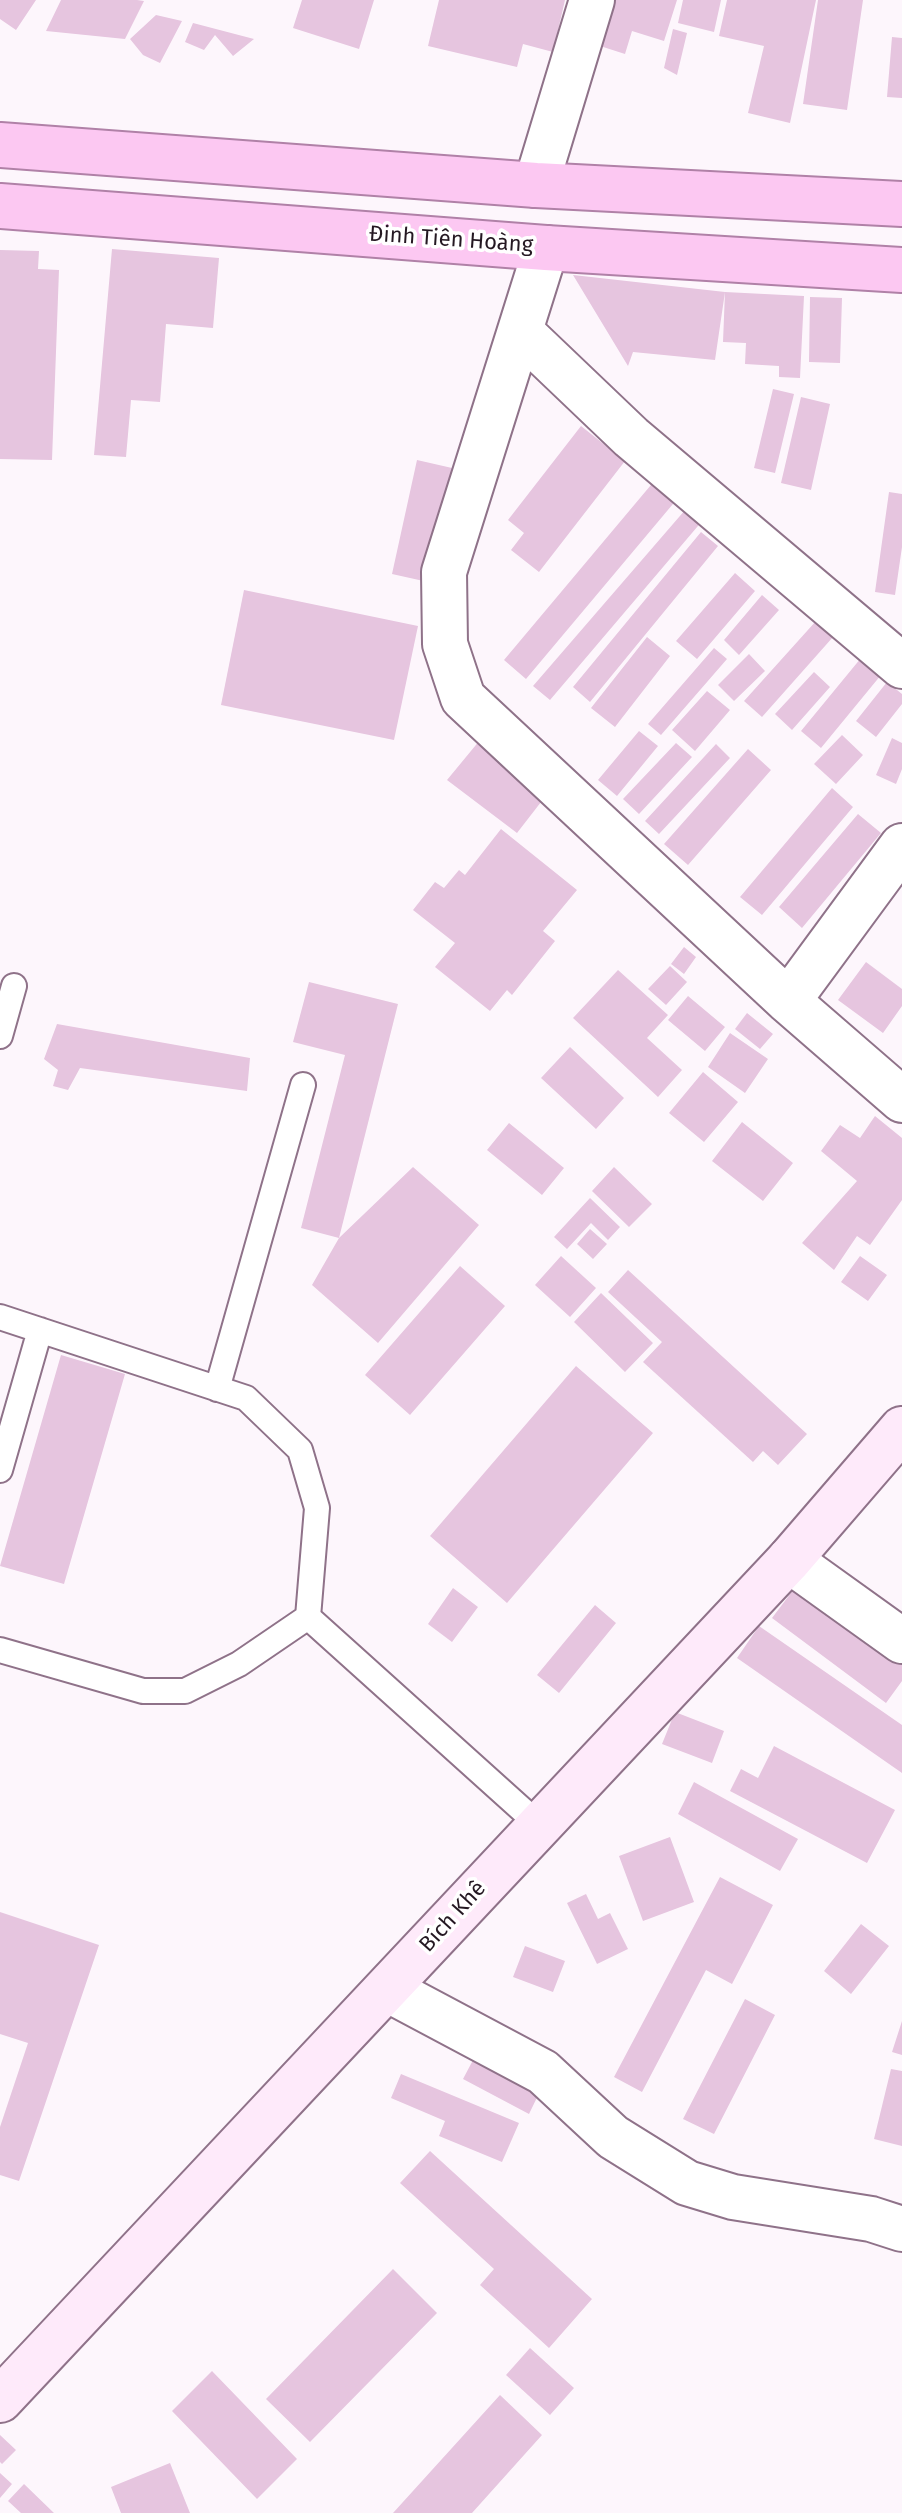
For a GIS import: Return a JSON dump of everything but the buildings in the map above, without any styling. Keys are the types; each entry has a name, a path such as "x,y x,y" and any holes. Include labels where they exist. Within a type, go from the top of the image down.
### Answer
{"highway":[{"path":"0,145 536,185 902,204"},
{"name":"Đinh Tiên Hoàng","path":"0,206 546,248 902,270"}],"main road":[{"name":"Bích Khê","path":"0,2400 789,1560 902,1429"}],"street":[{"path":"536,185 592,0"},
{"path":"546,248 522,333 444,572 445,644 463,698 788,1001 902,1100"},
{"path":"522,333 631,437 902,666"},
{"path":"788,1001 902,846"},
{"path":"789,1560 902,1641"},
{"path":"387,1989 543,2072 613,2137 687,2183 733,2197 871,2219 902,2229"}],"lane":[{"path":"0,1036 14,986"},
{"path":"217,1389 303,1085"},
{"path":"0,1317 246,1398 300,1450 317,1508 308,1617"},
{"path":"0,1470 40,1330"},
{"path":"0,1650 143,1691 185,1691 239,1664 308,1617"},
{"path":"308,1617 538,1824"}]}
